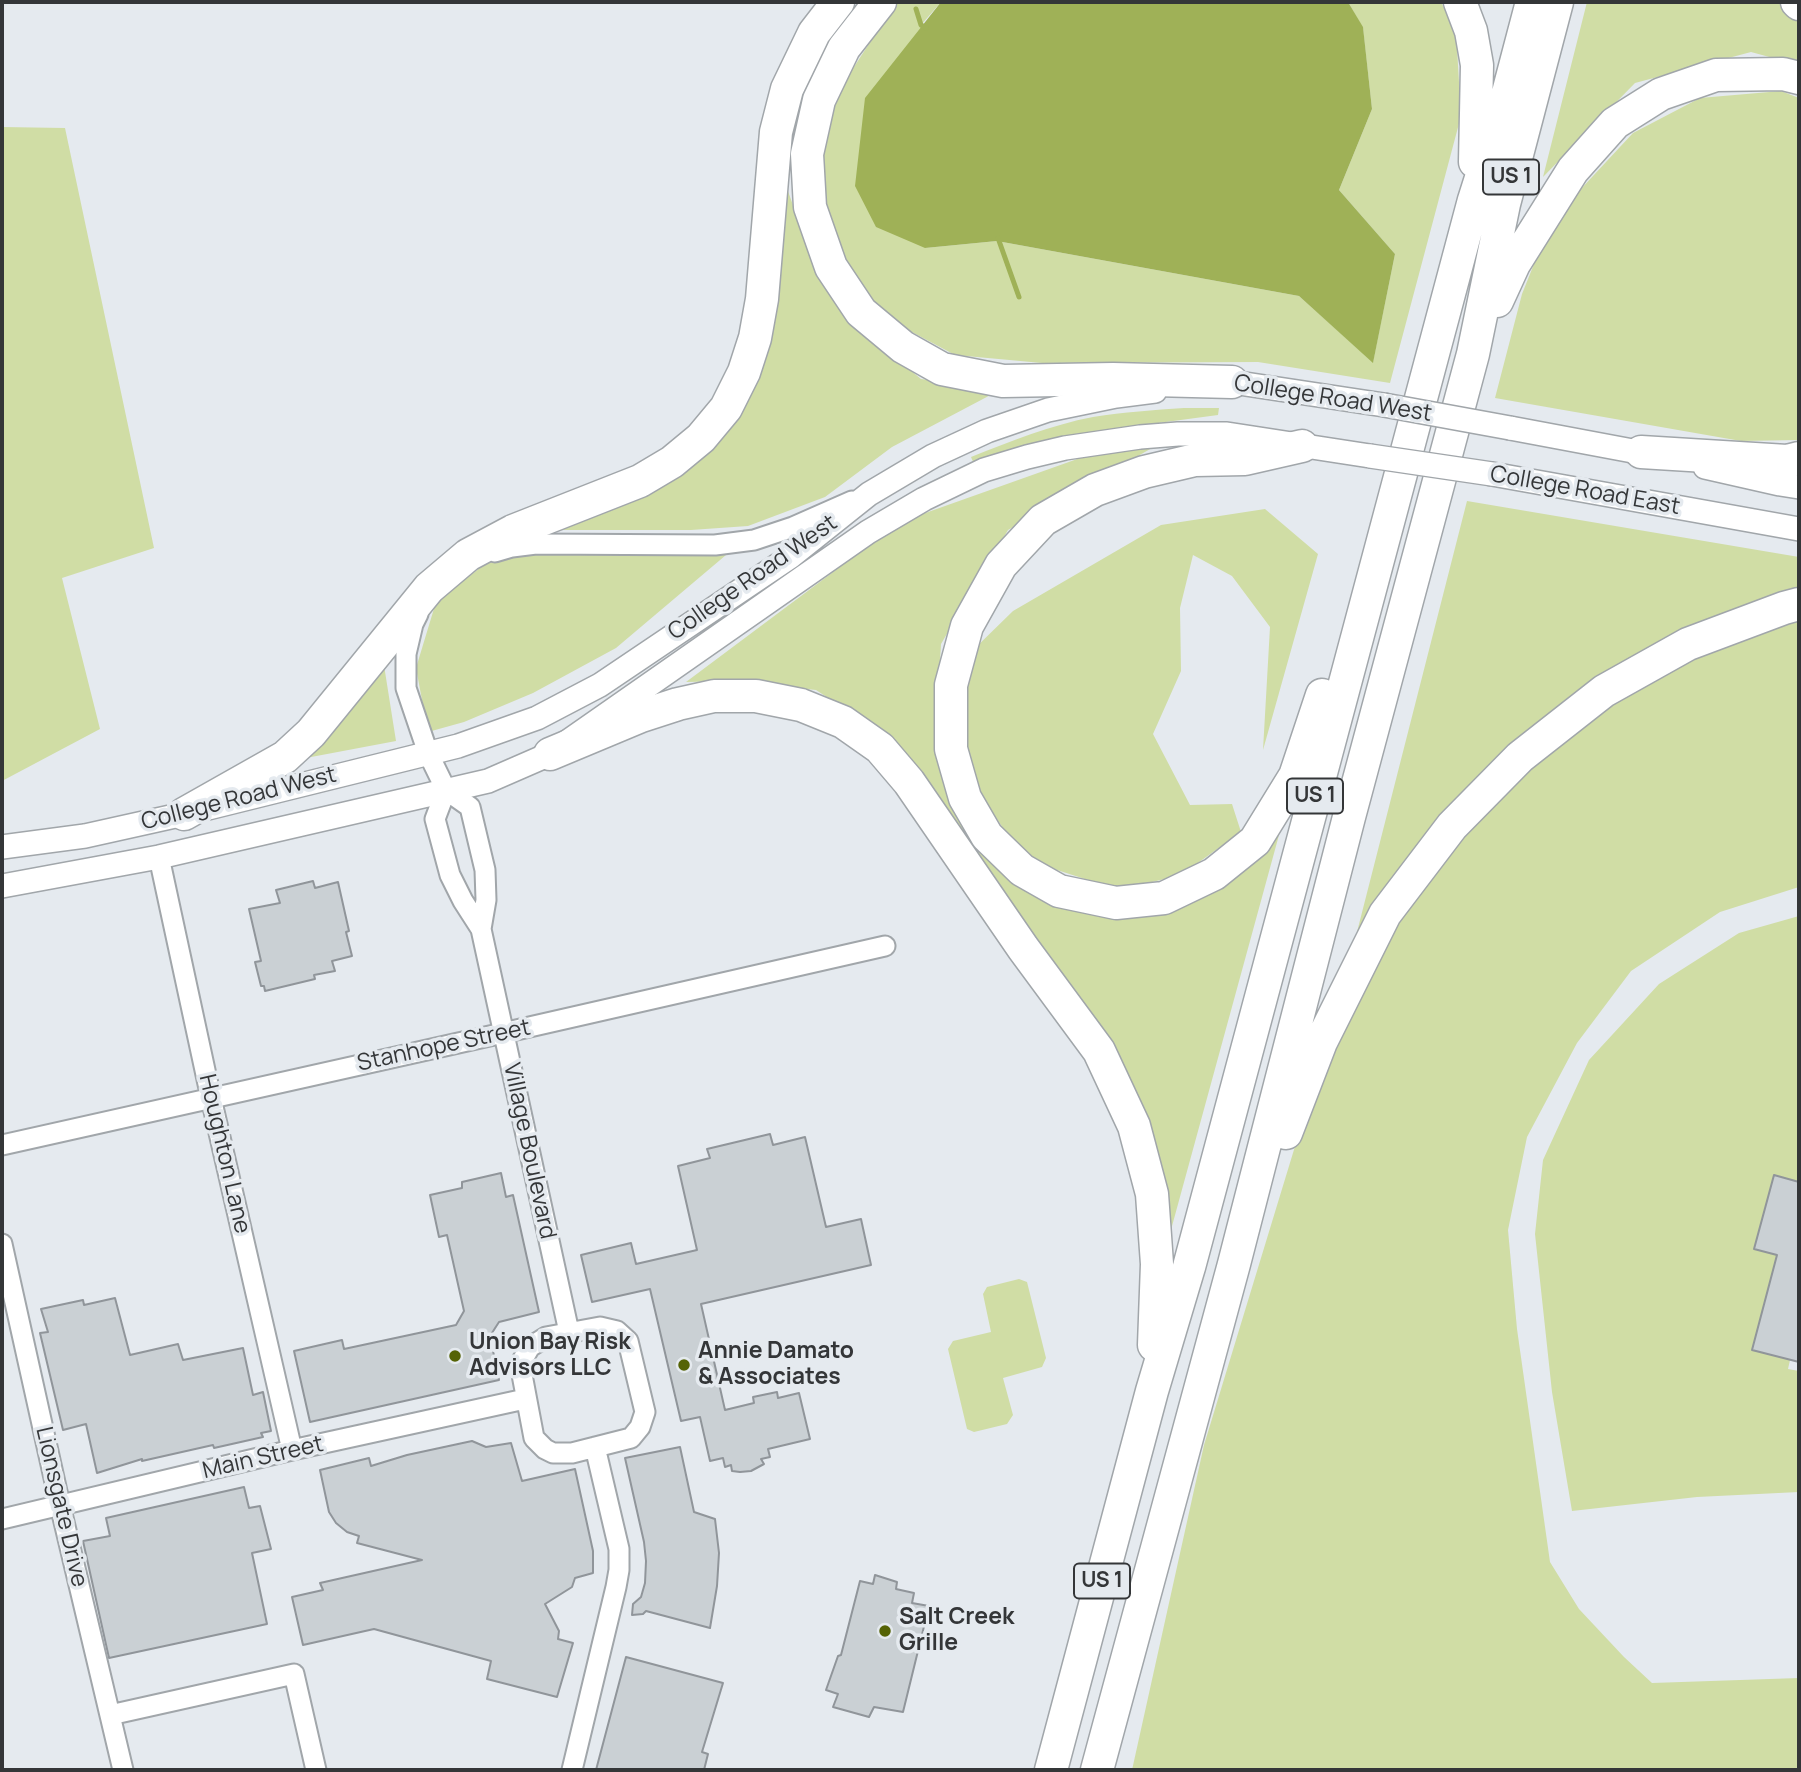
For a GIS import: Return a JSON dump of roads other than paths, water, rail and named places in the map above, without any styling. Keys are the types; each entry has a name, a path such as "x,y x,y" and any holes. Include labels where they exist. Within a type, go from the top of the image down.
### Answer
{"highway":[{"path":"184,814 285,757 311,733 429,588 468,555 513,531 640,481 672,462 701,438 726,408 744,372 755,338 762,299 776,132 787,89 814,33 838,2"},
{"path":"880,2 839,58 819,100 807,154 810,207 818,231 831,267 861,312 903,347 943,369 1003,381 1113,379 1232,382"},
{"path":"1460,2 1471,31 1477,65 1474,200"},
{"name":"US 1","path":"1051,1770 1152,1391 1189,1267 1474,200 1532,2"},
{"name":"US 1","path":"1097,1770 1234,1264 1349,817 1473,354 1504,204 1557,2"},
{"path":"1473,354 1514,264 1573,170 1615,124 1661,94 1716,75 1783,74 1799,78"},
{"path":"1302,446 1245,458 1195,460 1144,472 1095,490 1043,520 1000,565 967,626 951,685 951,749 965,798 987,836 1013,862 1059,891 1116,903 1164,898 1214,874 1255,841 1295,776 1320,700 1367,599"},
{"path":"1641,452 1787,461 1799,458"},
{"path":"1234,1264 1321,1042 1385,915 1452,825 1520,757 1604,691 1688,644 1799,604"},
{"path":"550,754 641,716 714,696 756,696 802,705 843,722 880,748 909,782 1023,948 1099,1051 1134,1126 1152,1194 1157,1264 1152,1391"}],"street":[{"name":"College Road West","path":"2,847 85,836 184,814 458,746 537,718 600,685 790,558 869,494 933,456 988,431 1048,410 1116,396 1232,382 1384,405 1510,428"},
{"name":"College Road East","path":"1510,428 1641,452 1799,487"},
{"name":"College Road West","path":"2,886 159,857 488,781 550,754 867,532 924,499 984,471 1027,457 1065,448 1178,434 1227,434 1370,456"},
{"name":"College Road East","path":"1370,456 1492,474 1799,529"},
{"path":"429,588 470,563 512,547 536,544 715,545 754,540 793,527 869,494"},
{"name":"Village Boulevard","path":"429,588 413,624 406,654 406,688 428,754 446,790 470,807 485,870 486,900 481,929"},
{"name":"Village Boulevard","path":"446,790 435,819 450,875 481,929 569,1332"},
{"name":"Houghton Lane","path":"159,857 292,1450"},
{"name":"Stanhope Street","path":"2,1145 886,946"},
{"name":"Lionsgate Drive","path":"2,1244 123,1770"},
{"path":"600,1327 617,1331 628,1341 645,1412 640,1427 631,1438 572,1453 545,1449 534,1438 520,1364 530,1347 546,1337 569,1332 600,1327"},
{"name":"Main Street","path":"2,1519 292,1450 525,1399"},
{"path":"572,1770 619,1570 619,1549 595,1447"},
{"path":"110,1715 294,1674 316,1770"}],"waterway":[{"path":"916,9 921,25 926,28"},
{"path":"998,238 1019,297"}],"place":[{"name":"Union Bay Risk Advisors LLC","path":"455,1356"},
{"name":"Annie Damato & Associates","path":"684,1365"},
{"name":"Salt Creek Grille","path":"885,1631"}]}
